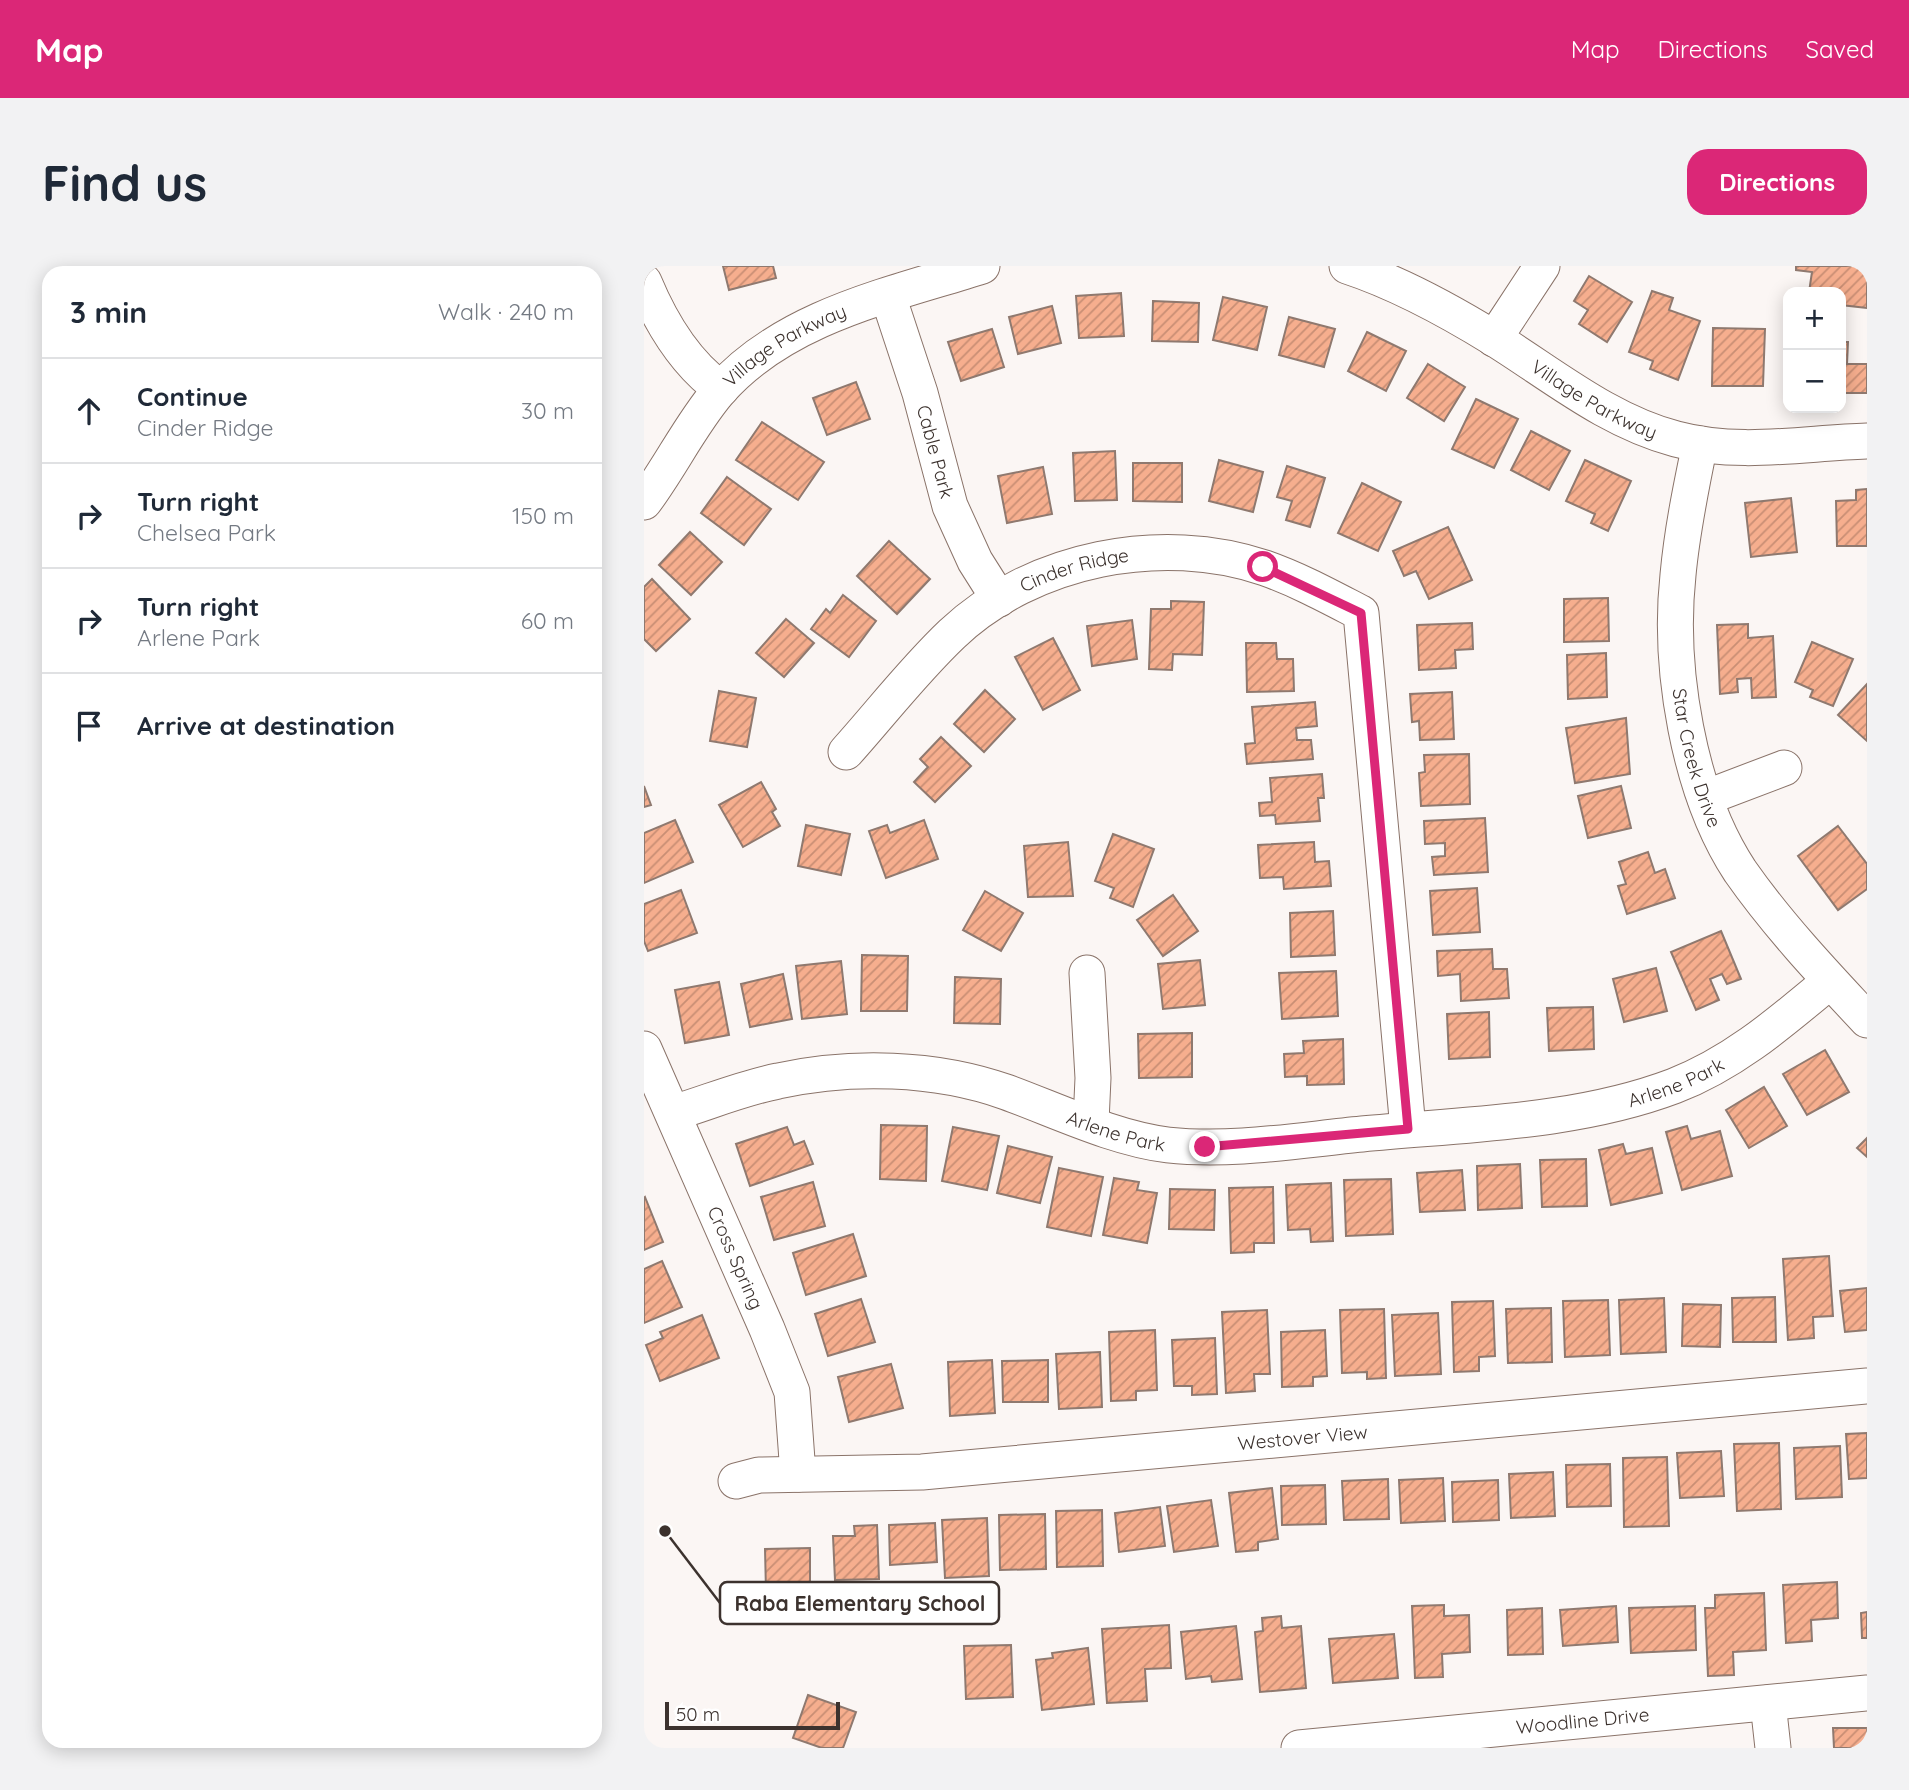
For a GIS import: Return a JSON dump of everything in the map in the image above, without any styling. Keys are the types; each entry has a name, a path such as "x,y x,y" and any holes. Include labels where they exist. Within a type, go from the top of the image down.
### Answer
{"street":[{"name":"Village Parkway","path":"644,502 721,389 762,352 810,324 982,266"},
{"name":"Village Parkway","path":"1347,266 1422,297 1614,415 1644,429 1700,444 1763,447 1867,441"},
{"path":"1494,339 1542,266"},
{"path":"644,282 672,336 706,378 721,389"},
{"name":"Cable Park","path":"888,296 920,393 950,506 975,561 999,599"},
{"name":"Star Creek Drive","path":"1700,444 1679,566 1676,632 1680,688 1688,733 1705,797 1739,869 1830,981 1867,1020"},
{"name":"Cinder Ridge","path":"846,752 952,634 999,599 1065,569 1119,556 1164,553 1208,556 1263,567 1361,613 1408,1129"},
{"path":"1705,797 1784,768"},
{"path":"1087,973 1093,1077 1091,1122"},
{"name":"Arlene Park","path":"673,1113 775,1081 819,1074 887,1071 971,1082 1156,1142 1205,1147 1591,1110 1667,1088 1718,1065 1756,1042 1830,981"},
{"name":"Cross Spring","path":"644,1049 792,1392 798,1474"},
{"name":"Westover View","path":"736,1481 760,1475 922,1472 1867,1386"},
{"name":"Woodline Drive","path":"1298,1748 1457,1741 1867,1693"},
{"path":"1769,1703 1773,1748"}],"building":[{"path":"723,266 773,266 776,278 729,290"},
{"path":"1796,266 1867,266 1867,308 1846,306 1846,287 1810,287 1812,272 1796,270"},
{"path":"1589,276 1632,302 1607,342 1579,324 1588,310 1574,301"},
{"path":"1652,291 1673,298 1669,310 1700,321 1678,380 1650,369 1653,361 1629,352"},
{"path":"1121,293 1124,336 1079,338 1076,296"},
{"path":"1223,297 1267,307 1257,350 1213,340"},
{"path":"1153,301 1199,303 1198,342 1152,341"},
{"path":"1052,306 1061,343 1018,354 1009,317"},
{"path":"1289,317 1335,329 1324,367 1279,355"},
{"path":"1713,328 1765,329 1763,386 1712,386"},
{"path":"992,329 1004,367 961,381 948,342"},
{"path":"1367,332 1406,351 1386,391 1348,371"},
{"path":"1846,342 1847,364 1867,364 1867,393 1846,393"},
{"path":"1428,364 1465,387 1444,421 1407,398"},
{"path":"856,382 870,419 827,435 813,398"},
{"path":"1476,399 1518,419 1494,468 1452,449"},
{"path":"762,422 824,462 798,500 736,460"},
{"path":"1531,431 1570,451 1549,490 1511,470"},
{"path":"1115,451 1117,500 1075,501 1073,453"},
{"path":"1219,460 1263,472 1253,512 1209,501"},
{"path":"1585,460 1631,481 1608,531 1591,523 1595,514 1566,501"},
{"path":"1133,463 1182,463 1182,502 1133,501"},
{"path":"1287,466 1325,478 1310,527 1286,520 1292,501 1277,497"},
{"path":"1043,467 1052,514 1007,523 998,476"},
{"path":"727,477 771,509 744,545 701,513"},
{"path":"1362,483 1401,502 1378,551 1338,533"},
{"path":"1867,489 1867,546 1837,546 1836,501 1856,500 1856,490"},
{"path":"1791,498 1797,552 1751,557 1745,503"},
{"path":"1448,527 1472,580 1429,599 1416,571 1404,576 1393,551"},
{"path":"690,532 722,562 691,595 659,565"},
{"path":"889,541 930,579 897,614 857,576"},
{"path":"652,579 690,619 656,651 644,639 644,587"},
{"path":"843,595 876,621 849,657 811,629 826,609 830,613"},
{"path":"1608,598 1609,641 1564,642 1564,599"},
{"path":"1171,601 1204,602 1202,655 1173,654 1172,670 1149,669 1151,609 1171,609"},
{"path":"786,619 814,643 784,677 756,653"},
{"path":"1132,620 1137,659 1092,666 1087,626"},
{"path":"1472,623 1473,649 1455,650 1456,668 1419,670 1417,625"},
{"path":"1748,624 1748,638 1773,636 1776,697 1752,698 1751,678 1737,679 1738,692 1720,694 1717,625"},
{"path":"1053,638 1080,690 1043,710 1015,657"},
{"path":"1812,642 1853,659 1833,706 1810,697 1813,690 1795,682"},
{"path":"1246,643 1276,643 1277,659 1293,659 1294,691 1247,692"},
{"path":"1606,653 1607,697 1568,699 1567,655"},
{"path":"1867,684 1867,741 1838,715"},
{"path":"985,690 1015,719 984,752 954,724"},
{"path":"719,691 756,698 747,747 710,741"},
{"path":"1452,692 1454,739 1420,740 1419,721 1412,722 1410,694"},
{"path":"1315,702 1317,726 1296,728 1297,740 1311,740 1313,759 1247,764 1245,744 1255,743 1252,707"},
{"path":"1626,718 1630,774 1575,783 1566,728"},
{"path":"941,737 971,766 935,802 914,782 928,767 920,759"},
{"path":"1469,754 1470,804 1421,806 1419,773 1425,772 1424,755"},
{"path":"1322,774 1324,798 1318,798 1320,821 1276,824 1275,815 1260,816 1259,803 1272,802 1270,778"},
{"path":"761,782 776,809 772,812 780,826 743,847 719,805"},
{"path":"644,786 651,805 644,807"},
{"path":"1621,786 1631,828 1588,838 1578,796"},
{"path":"1485,818 1488,872 1434,875 1432,857 1445,856 1445,843 1425,844 1424,821"},
{"path":"675,820 693,862 644,883 644,833"},
{"path":"924,820 938,859 886,878 869,831 887,825 890,833"},
{"path":"806,825 850,834 841,875 798,866"},
{"path":"1838,826 1867,864 1867,889 1838,910 1798,856"},
{"path":"1113,834 1154,849 1133,907 1110,898 1114,888 1095,881"},
{"path":"1068,842 1073,896 1028,897 1024,846"},
{"path":"1314,842 1315,862 1329,861 1331,886 1284,889 1283,877 1260,878 1258,845"},
{"path":"1648,852 1655,873 1665,869 1675,898 1627,914 1618,886 1626,884 1619,862"},
{"path":"1477,888 1480,932 1433,935 1430,891"},
{"path":"681,890 697,933 648,951 644,941 644,904"},
{"path":"985,891 1023,913 1001,951 963,930"},
{"path":"1173,895 1198,931 1163,956 1137,920"},
{"path":"1333,911 1335,955 1291,957 1290,913"},
{"path":"1721,931 1741,979 1727,984 1722,974 1710,979 1719,1000 1696,1010 1671,952"},
{"path":"1492,949 1493,969 1507,969 1509,998 1461,1001 1460,974 1438,976 1437,951"},
{"path":"862,955 908,956 907,1011 861,1011"},
{"path":"1200,960 1205,1005 1163,1009 1158,964"},
{"path":"841,961 847,1014 802,1019 796,966"},
{"path":"1656,968 1667,1011 1624,1022 1613,979"},
{"path":"1336,971 1338,1016 1282,1019 1279,973"},
{"path":"783,974 792,1019 750,1027 741,984"},
{"path":"955,977 1001,979 1000,1024 954,1023"},
{"path":"719,982 729,1035 685,1043 675,990"},
{"path":"1593,1007 1594,1049 1549,1051 1547,1008"},
{"path":"1489,1012 1490,1057 1449,1059 1447,1014"},
{"path":"1192,1033 1192,1077 1139,1078 1138,1034"},
{"path":"1343,1039 1344,1084 1307,1085 1307,1076 1285,1077 1284,1054 1304,1053 1303,1041"},
{"path":"1825,1050 1849,1092 1807,1115 1783,1074"},
{"path":"1764,1087 1787,1126 1749,1148 1726,1110"},
{"path":"881,1125 927,1126 926,1181 880,1179"},
{"path":"1687,1126 1691,1139 1720,1131 1732,1176 1682,1190 1666,1132"},
{"path":"787,1127 794,1145 804,1141 813,1164 750,1186 736,1144"},
{"path":"953,1127 999,1136 987,1190 942,1181"},
{"path":"1867,1138 1867,1157 1857,1148"},
{"path":"1623,1144 1626,1154 1652,1148 1662,1193 1611,1205 1599,1150"},
{"path":"1008,1146 1052,1157 1040,1203 997,1193"},
{"path":"1586,1159 1587,1206 1542,1207 1540,1160"},
{"path":"1520,1164 1522,1208 1478,1210 1477,1166"},
{"path":"1059,1168 1103,1177 1091,1236 1047,1227"},
{"path":"1462,1170 1465,1210 1420,1212 1417,1173"},
{"path":"1114,1178 1139,1182 1137,1190 1157,1193 1147,1243 1103,1235"},
{"path":"1391,1179 1393,1234 1346,1236 1344,1180"},
{"path":"813,1182 825,1226 774,1240 761,1197"},
{"path":"1331,1183 1333,1241 1311,1242 1310,1229 1288,1230 1286,1185"},
{"path":"1273,1187 1274,1243 1254,1243 1254,1252 1231,1253 1229,1188"},
{"path":"1170,1189 1215,1190 1214,1230 1169,1229"},
{"path":"644,1198 663,1242 644,1250"},
{"path":"853,1234 866,1276 806,1295 793,1253"},
{"path":"1829,1256 1833,1316 1813,1317 1814,1338 1788,1340 1783,1259"},
{"path":"662,1261 682,1307 644,1323 644,1269"},
{"path":"1867,1288 1867,1330 1845,1332 1840,1291"},
{"path":"1775,1297 1776,1342 1733,1342 1732,1298"},
{"path":"1664,1298 1666,1352 1621,1354 1619,1300"},
{"path":"861,1299 875,1342 828,1356 815,1314"},
{"path":"1608,1300 1610,1355 1565,1357 1563,1301"},
{"path":"1493,1301 1495,1356 1479,1357 1479,1371 1454,1372 1452,1302"},
{"path":"1683,1304 1721,1305 1720,1347 1682,1346"},
{"path":"1551,1308 1552,1362 1508,1363 1506,1309"},
{"path":"1384,1309 1386,1378 1367,1379 1367,1372 1342,1373 1340,1310"},
{"path":"1267,1310 1270,1374 1254,1374 1255,1391 1226,1393 1222,1312"},
{"path":"1438,1313 1441,1374 1395,1376 1392,1315"},
{"path":"702,1315 719,1358 660,1381 646,1345 663,1338 660,1332"},
{"path":"1155,1330 1157,1390 1136,1391 1136,1400 1111,1401 1109,1332"},
{"path":"1325,1330 1327,1376 1313,1377 1313,1386 1282,1387 1281,1332"},
{"path":"1215,1338 1217,1394 1192,1395 1192,1386 1174,1386 1172,1340"},
{"path":"1100,1352 1102,1407 1059,1409 1056,1354"},
{"path":"992,1360 995,1413 950,1416 948,1362"},
{"path":"1048,1360 1048,1402 1003,1402 1002,1361"},
{"path":"891,1364 903,1408 849,1422 838,1377"},
{"path":"1867,1433 1867,1478 1849,1479 1846,1434"},
{"path":"1779,1443 1781,1509 1737,1511 1734,1444"},
{"path":"1840,1446 1842,1497 1796,1499 1794,1448"},
{"path":"1721,1451 1724,1496 1680,1498 1677,1453"},
{"path":"1667,1457 1669,1526 1624,1527 1623,1458"},
{"path":"1610,1464 1611,1506 1567,1507 1566,1465"},
{"path":"1553,1472 1555,1516 1511,1518 1509,1474"},
{"path":"1443,1478 1445,1521 1401,1523 1399,1480"},
{"path":"1388,1479 1389,1519 1344,1520 1342,1481"},
{"path":"1498,1480 1499,1520 1453,1522 1452,1482"},
{"path":"1325,1485 1326,1524 1282,1525 1281,1486"},
{"path":"1272,1488 1278,1539 1258,1542 1258,1550 1236,1552 1229,1493"},
{"path":"1211,1500 1218,1546 1174,1552 1167,1506"},
{"path":"1160,1507 1165,1546 1119,1552 1115,1513"},
{"path":"1102,1510 1103,1566 1057,1567 1056,1511"},
{"path":"1045,1514 1046,1569 1000,1570 999,1515"},
{"path":"987,1518 989,1576 945,1578 942,1520"},
{"path":"935,1523 937,1562 890,1565 889,1525"},
{"path":"877,1525 879,1579 835,1580 833,1536 855,1536 854,1526"},
{"path":"810,1548 810,1591 766,1592 765,1549"},
{"path":"1837,1582 1838,1618 1811,1620 1812,1641 1786,1643 1783,1585"},
{"path":"1764,1593 1766,1650 1733,1652 1734,1675 1708,1676 1705,1608 1715,1608 1715,1595"},
{"path":"1444,1605 1444,1616 1469,1615 1470,1652 1442,1654 1443,1677 1415,1678 1412,1606"},
{"path":"1616,1606 1618,1642 1563,1646 1560,1610"},
{"path":"1695,1606 1696,1650 1631,1653 1629,1608"},
{"path":"1542,1608 1543,1654 1508,1655 1507,1610"},
{"path":"1867,1612 1867,1638 1862,1638 1861,1613"},
{"path":"1281,1616 1282,1628 1301,1626 1306,1688 1260,1692 1255,1632 1263,1631 1262,1618"},
{"path":"1169,1625 1171,1668 1145,1669 1147,1701 1107,1703 1102,1629"},
{"path":"1236,1626 1242,1679 1212,1682 1211,1676 1186,1679 1181,1632"},
{"path":"1394,1634 1398,1678 1333,1683 1329,1639"},
{"path":"1011,1645 1013,1697 966,1699 964,1646"},
{"path":"1088,1648 1094,1704 1042,1710 1036,1660 1053,1658 1052,1653"},
{"path":"808,1695 856,1712 843,1748 822,1748 793,1738"},
{"path":"1833,1728 1867,1728 1867,1748 1834,1748"}],"place":[{"name":"Raba Elementary School","path":"665,1531"}],"route":[{"path":"1205,1147 1408,1129 1361,613 1294,579 1263,567"}]}
